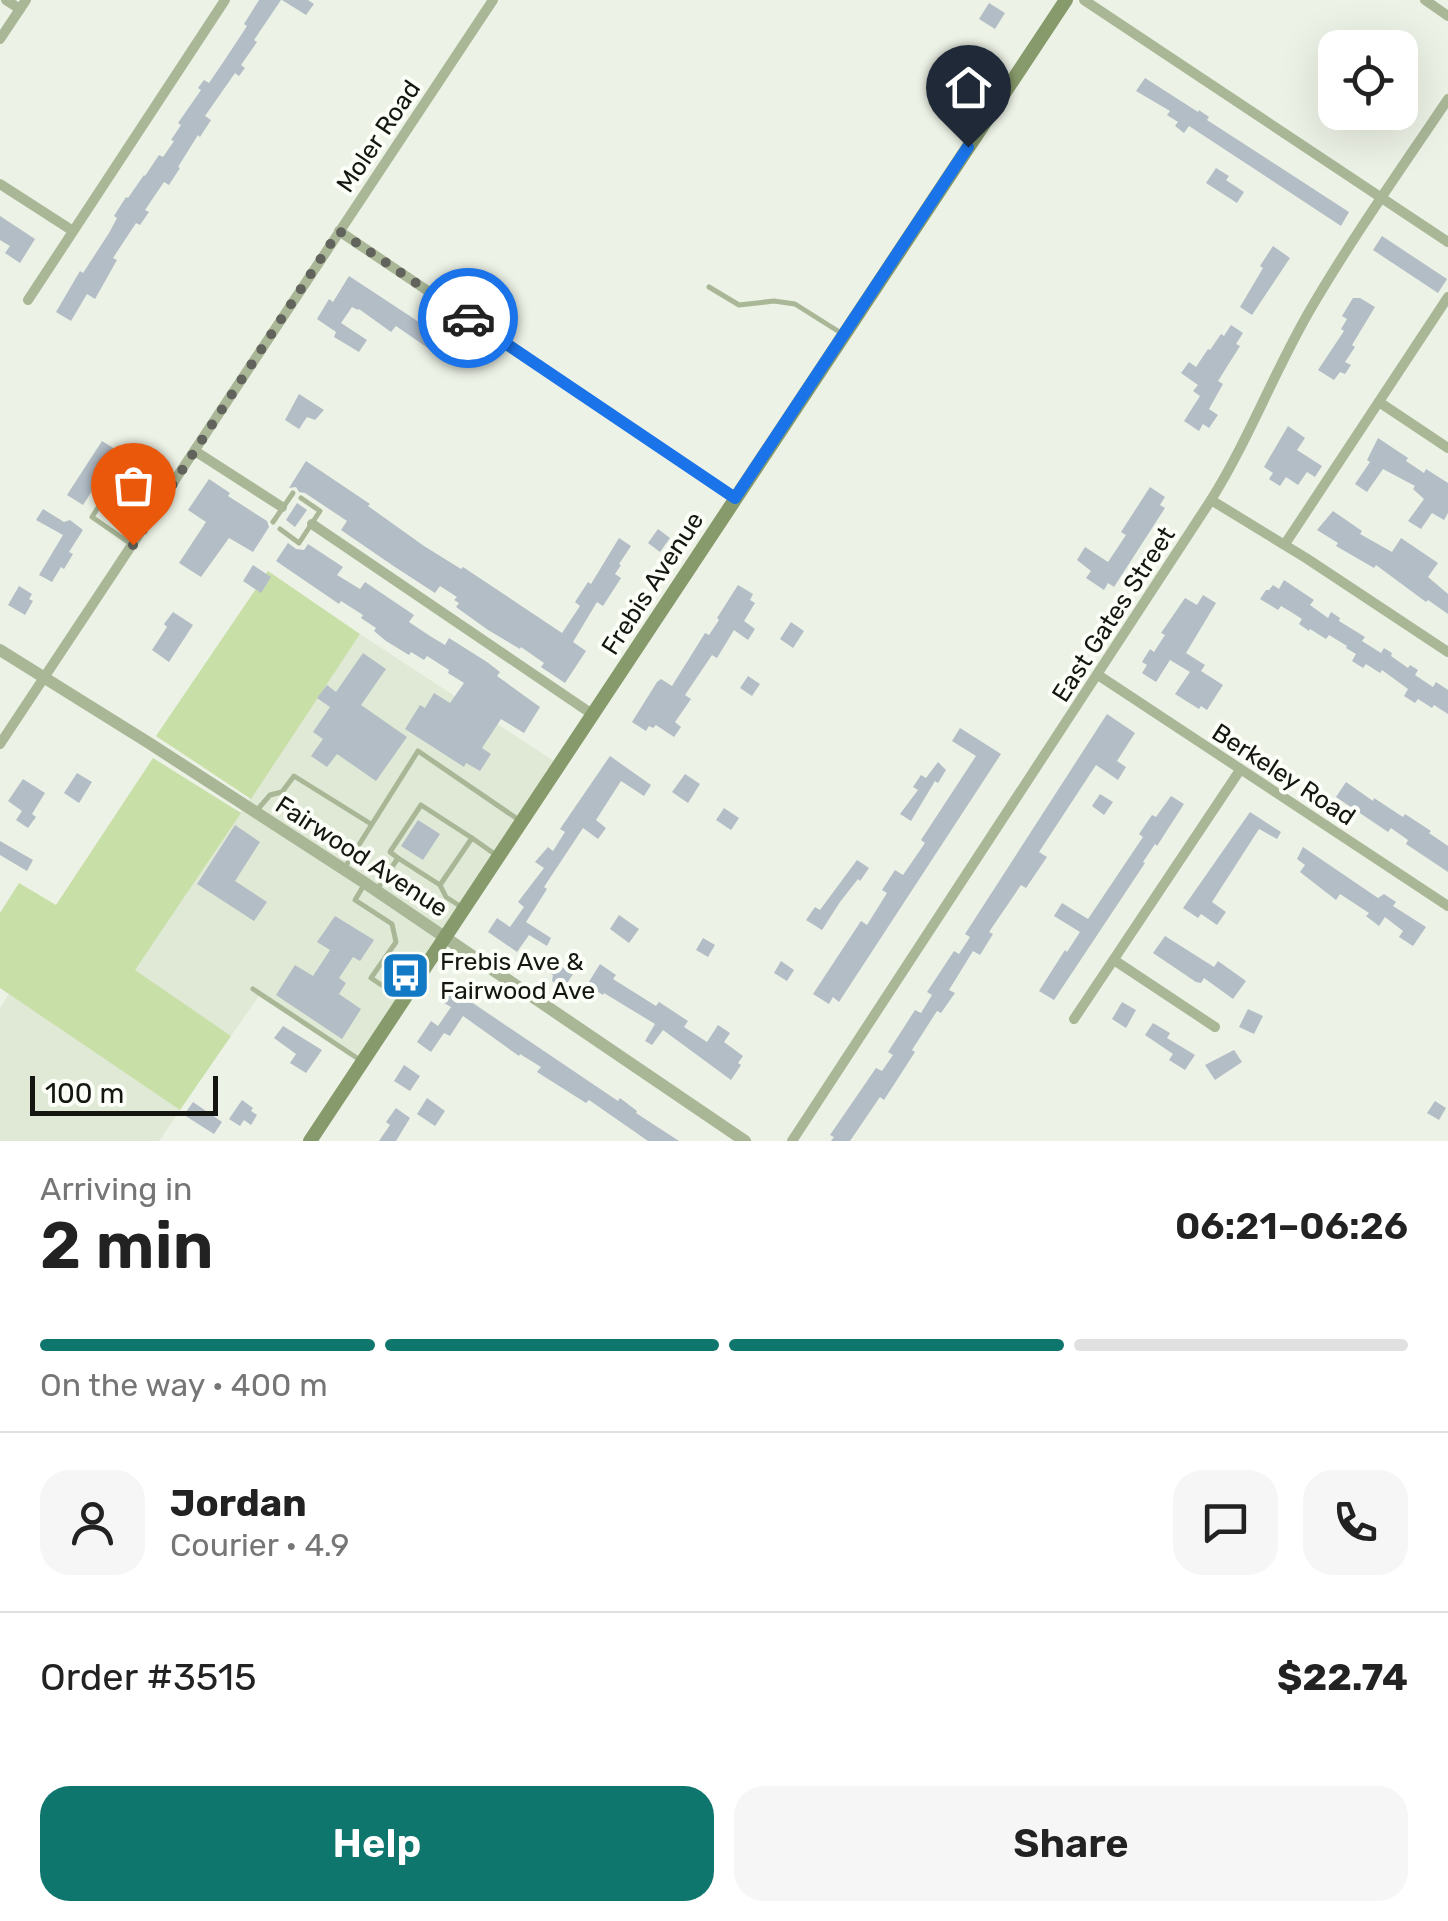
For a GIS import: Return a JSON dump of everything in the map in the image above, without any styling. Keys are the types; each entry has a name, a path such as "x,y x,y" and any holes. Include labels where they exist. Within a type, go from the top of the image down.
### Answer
{"main road":[{"name":"Frebis Avenue","path":"310,1141 1066,0"}],"street":[{"path":"0,40 23,5 6,0"},
{"path":"28,300 226,0"},
{"name":"Moler Road","path":"0,744 493,0"},
{"path":"1084,0 1448,242"},
{"path":"1425,0 1448,16"},
{"name":"East Gates Street","path":"792,1141 1211,500 1238,455 1310,310 1382,198 1444,114 1448,98"},
{"path":"0,184 73,231"},
{"path":"339,231 735,498"},
{"path":"1285,544 1448,297"},
{"path":"1379,402 1448,448"},
{"path":"195,451 282,508"},
{"path":"1211,500 1448,652"},
{"path":"312,524 592,714"},
{"name":"Fairwood Avenue","path":"0,650 344,869 744,1141"},
{"name":"Berkeley Road","path":"1098,675 1448,906"},
{"path":"1074,1018 1240,770"},
{"path":"1114,960 1215,1027"}],"lane":[{"path":"709,287 739,305 774,301 795,304 844,335"},
{"path":"133,545 92,517 130,460 172,486"},
{"path":"273,522 292,492"},
{"path":"280,529 300,542 320,511 302,498"},
{"path":"344,869 418,752 522,822"},
{"path":"255,812 270,795 282,792 294,776 371,824"},
{"path":"464,908 446,897 440,886 390,852 422,804 499,856"},
{"path":"440,886 472,838"},
{"path":"398,858 355,900 392,924 396,942 371,978 403,1000"},
{"path":"253,990 362,1062"}],"shaded area":[{"path":"360,634 560,765 360,1062 259,996 231,1036 134,971"},
{"path":"9,994 180,1110 159,1141 0,1141 0,1008"}],"green space":[{"path":"268,571 360,634 251,799 156,736"},
{"path":"153,758 241,813 135,970 231,1036 180,1110 0,988 0,913 19,883 56,905"}],"building":[{"path":"259,0 281,0 254,40 257,42 241,65 245,68 239,76 235,73 205,116 211,120 169,185 164,182 145,210 149,212 140,225 136,223 113,258 117,260 95,299 87,294 71,321 56,312 109,233 126,197 174,141 171,140 181,125 178,123 201,90 198,88 204,80 209,83 247,26 244,24"},
{"path":"282,0 308,0 314,4 306,15"},
{"path":"989,3 1005,13 995,29 979,19"},
{"path":"1145,78 1349,212 1341,226 1189,126 1184,133 1175,126 1178,122 1167,115 1170,111 1136,91"},
{"path":"1216,168 1244,192 1237,203 1206,183"},
{"path":"0,216 35,239 20,263 5,253 10,246 0,240"},
{"path":"1382,236 1447,279 1438,293 1373,250"},
{"path":"1273,246 1290,258 1252,315 1240,307"},
{"path":"349,276 460,349 451,364 396,326 391,332 352,307 341,323 367,340 359,352 334,337 336,332 317,319"},
{"path":"1353,298 1375,307 1352,345 1355,347 1345,362 1351,365 1334,380 1318,370 1344,331 1341,329 1347,319 1342,316"},
{"path":"1231,325 1243,333 1236,344 1240,346 1218,381 1223,384 1209,409 1218,415 1209,428 1203,424 1199,431 1184,421 1200,396 1193,391 1198,385 1181,373 1189,362 1196,367"},
{"path":"299,394 324,410 315,420 307,417 299,429 285,420"},
{"path":"1288,426 1305,438 1297,450 1322,466 1315,477 1307,472 1298,485 1286,477 1280,486 1269,479 1273,473 1264,467"},
{"path":"1378,438 1424,473 1426,469 1448,483 1448,513 1444,520 1432,513 1421,529 1408,521 1424,499 1413,489 1415,486 1383,469 1367,492 1355,484 1370,462 1367,460"},
{"path":"102,441 118,451 83,505 67,495"},
{"path":"306,461 424,546 463,567 562,633 580,606 575,602 619,538 631,546 615,574 621,578 603,606 597,602 573,642 586,651 565,683 541,667 544,663 456,607 457,597 440,586 435,593 341,530 347,521 296,487 289,488"},
{"path":"209,479 267,521 269,527 253,552 229,538 201,577 179,563 206,522 188,510"},
{"path":"1150,487 1165,497 1160,505 1165,508 1114,587 1108,583 1104,590 1086,578 1091,571 1077,560 1085,547 1108,562 1126,535 1121,532"},
{"path":"297,503 307,510 295,527 286,520"},
{"path":"43,509 83,530 69,552 73,554 52,582 39,575 63,535 36,520"},
{"path":"1333,511 1362,531 1360,534 1392,552 1401,538 1438,563 1428,577 1448,594 1448,614 1376,565 1374,568 1336,546 1338,543 1317,530"},
{"path":"658,529 670,538 660,552 648,543"},
{"path":"288,543 304,550 308,544 343,567 337,575 360,589 365,582 414,615 409,622 445,645 449,638 500,672 497,676 540,707 524,733 501,719 482,748 491,754 480,771 466,763 464,767 405,729 420,705 425,708 434,693 450,703 464,683 427,656 424,660 411,652 409,655 386,641 361,618 363,615 341,601 339,604 276,561"},
{"path":"253,565 271,577 261,593 243,581"},
{"path":"1284,580 1314,600 1310,605 1328,618 1331,612 1365,637 1362,641 1381,653 1384,648 1392,653 1408,668 1410,665 1418,670 1415,675 1433,687 1436,682 1448,690 1448,714 1418,699 1415,703 1404,696 1408,689 1382,670 1380,673 1366,664 1363,668 1352,661 1356,654 1347,646 1329,635 1326,639 1309,631 1299,624 1302,619 1260,599 1273,585 1279,589"},
{"path":"738,585 753,594 750,600 755,603 744,621 755,629 748,640 734,630 717,658 712,655 685,695 691,699 675,722 681,727 674,737 656,725 646,731 632,722 657,682 661,679 672,686 705,633 709,635 719,620"},
{"path":"19,586 32,594 29,599 33,601 25,615 8,605"},
{"path":"1203,595 1216,603 1186,653 1205,665 1201,671 1223,685 1207,710 1175,694 1190,672 1170,660 1156,682 1142,673 1147,665 1142,662 1150,649 1154,652 1165,635 1161,633 1185,598 1197,605"},
{"path":"173,612 193,625 169,662 152,650"},
{"path":"791,622 804,631 793,648 780,639"},
{"path":"363,653 386,669 361,705 407,737 376,781 337,754 327,767 311,756 323,739 313,732 330,707 317,698 327,685 336,692"},
{"path":"748,676 760,684 752,696 740,688"},
{"path":"1107,714 1135,733 1117,761 1126,767 1118,780 1096,765 1039,852 1047,857 1026,888 1021,885 989,932 993,934 980,955 973,951 949,990 955,993 941,1013 937,1011 884,1100 880,1097 850,1141 831,1141 834,1137 830,1135 876,1068 882,1071 893,1055 888,1052 915,1010 921,1013 932,995 927,992 954,951 959,954 970,937 965,934"},
{"path":"960,728 1001,754 839,1002 833,997 829,1004 813,994 861,921 867,925 887,893 882,890 895,870 903,875 925,843 921,840 976,756 952,741"},
{"path":"610,756 651,785 644,796 621,781 596,820 606,828 598,839 583,828 526,922 551,938 547,946 529,935 517,952 488,932 497,918 510,927 524,907 518,902 544,868 535,862 548,847 553,851 565,832 560,829"},
{"path":"938,762 946,770 911,821 900,814 918,790 913,787 921,775 926,778"},
{"path":"77,773 92,782 79,803 64,793"},
{"path":"685,774 700,784 688,803 672,792"},
{"path":"23,779 45,793 28,828 16,820 22,811 8,801"},
{"path":"1346,782 1373,801 1374,798 1403,817 1405,814 1448,846 1448,872 1406,844 1408,840 1391,828 1388,832 1336,797"},
{"path":"1100,794 1113,802 1104,815 1092,806"},
{"path":"1171,796 1184,804 1054,1000 1039,991 1080,932 1054,916 1062,903 1088,919 1143,837 1139,834"},
{"path":"724,808 739,818 731,830 716,820"},
{"path":"1250,812 1281,832 1277,839 1259,829 1212,902 1226,912 1217,925 1201,914 1198,918 1183,908"},
{"path":"418,820 440,834 423,860 401,846"},
{"path":"235,825 260,842 235,881 267,902 254,921 197,884"},
{"path":"0,841 33,860 27,871 0,855"},
{"path":"1303,847 1378,898 1384,894 1396,902 1393,906 1426,927 1413,946 1399,937 1403,931 1385,917 1379,926 1366,916 1369,913 1340,894 1336,900 1300,872 1305,865 1297,859"},
{"path":"857,860 869,868 822,930 806,920 815,907 820,910"},
{"path":"619,915 639,929 629,943 610,929"},
{"path":"335,916 374,940 360,961 353,957 339,978 346,983 339,994 361,1009 342,1039 276,995 295,965 313,976 330,950 317,942"},
{"path":"1165,936 1214,967 1218,961 1246,981 1233,999 1204,978 1201,983 1196,982 1153,953"},
{"path":"703,938 715,945 708,957 696,950"},
{"path":"543,955 573,974 564,988 552,981 553,975 536,965"},
{"path":"781,961 794,970 787,981 774,973"},
{"path":"600,964 616,975 613,979 688,1021 684,1027 707,1042 718,1025 730,1033 724,1042 743,1056 731,1080 663,1030 652,1045 645,1041 655,1024 587,985"},
{"path":"452,989 679,1141 648,1141 589,1100 586,1103 537,1072 541,1067 463,1016 450,1036 444,1033 431,1052 417,1042 431,1021 438,1026 451,1007 444,1003"},
{"path":"1122,1002 1136,1010 1126,1028 1112,1019"},
{"path":"1248,1009 1263,1016 1254,1034 1239,1027"},
{"path":"1153,1023 1170,1033 1167,1038 1195,1055 1185,1070 1169,1060 1173,1054 1145,1035"},
{"path":"283,1026 322,1050 306,1073 290,1063 296,1054 274,1038"},
{"path":"1234,1050 1242,1062 1215,1080 1205,1065"},
{"path":"404,1065 420,1076 410,1091 394,1081"},
{"path":"427,1098 445,1111 435,1126 417,1114"},
{"path":"242,1100 257,1115 251,1125 244,1120 240,1126 229,1119"},
{"path":"1435,1101 1446,1108 1439,1120 1427,1113"},
{"path":"193,1102 222,1122 214,1134 184,1115"},
{"path":"396,1108 410,1118 396,1141 379,1141 390,1125 386,1122"}],"way so far":[{"path":"133,545 339,231 468,318"}],"place":[{"name":"Frebis Ave & Fairwood Ave","path":"405,975"}],"route":[{"path":"468,318 735,498 968,147"}]}
